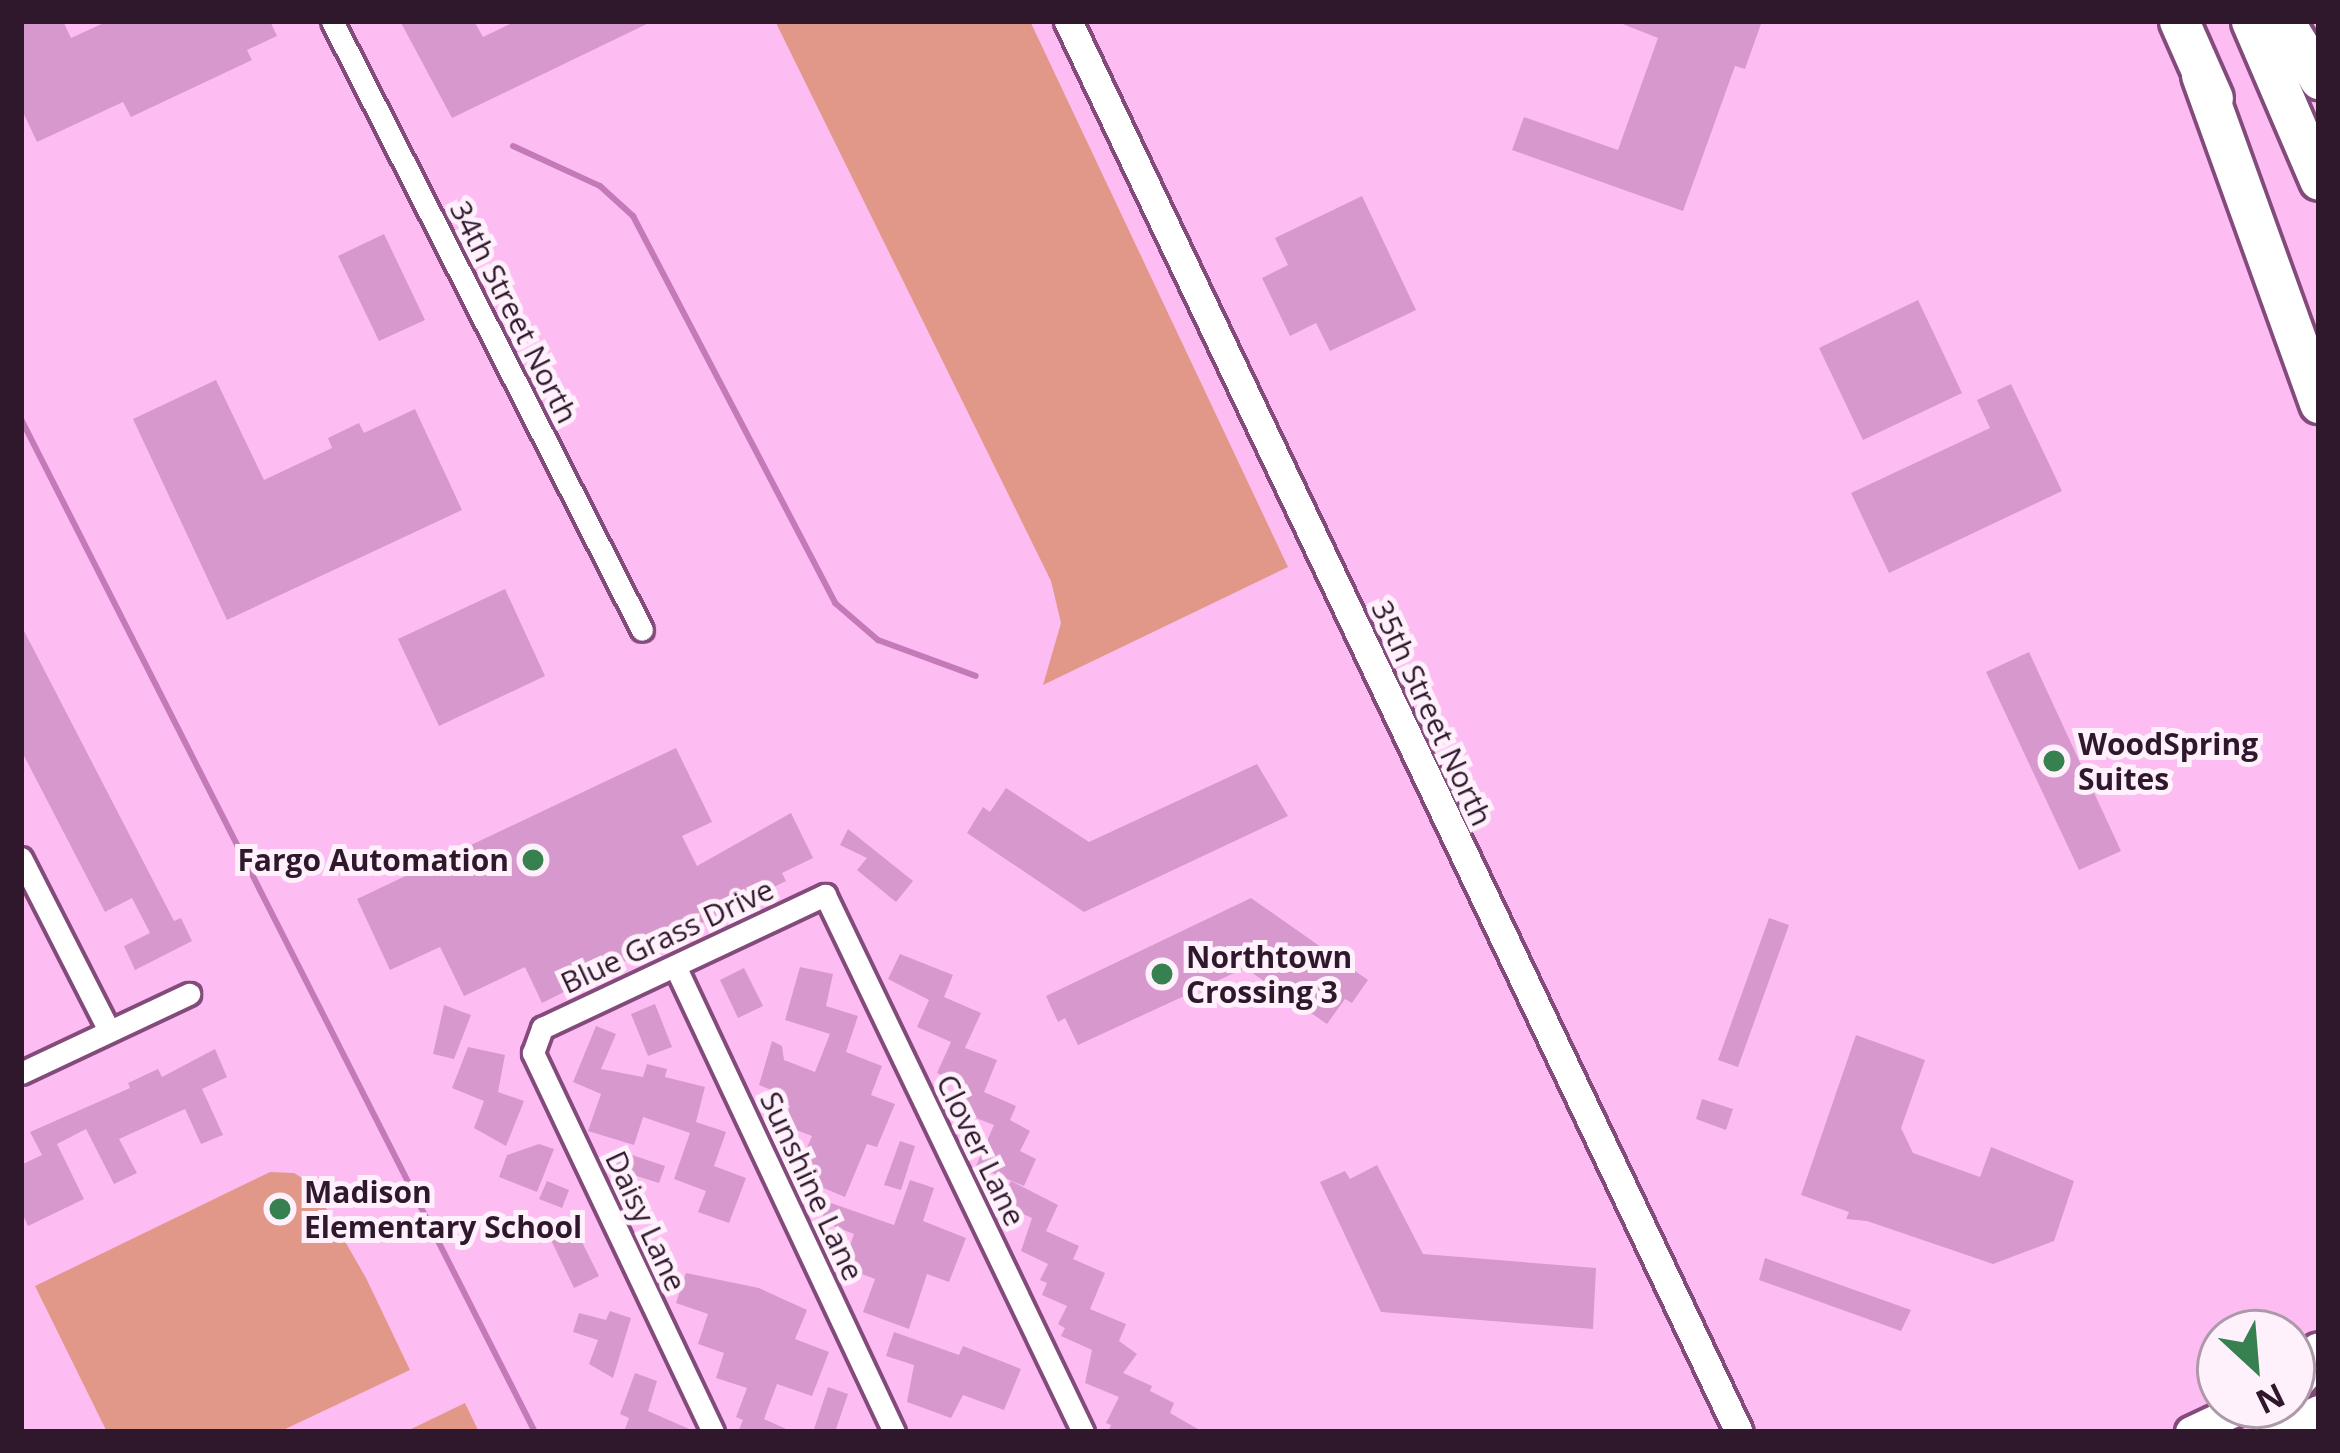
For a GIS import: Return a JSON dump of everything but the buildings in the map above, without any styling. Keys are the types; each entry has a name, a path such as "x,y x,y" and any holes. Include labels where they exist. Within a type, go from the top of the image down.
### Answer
{"highway":[{"path":"2179,21 2319,403"},
{"path":"2251,21 2319,180"},
{"path":"2284,21 2319,80"},
{"path":"2201,75 2319,320"}],"main road":[{"path":"2275,1432 2319,1411"}],"street":[{"name":"34th Street North","path":"332,21 642,630"},
{"name":"35th Street North","path":"1067,21 1739,1432"},
{"path":"21,858 109,1030"},
{"name":"Blue Grass Drive","path":"539,1035 542,1028 825,895"},
{"name":"Clover Lane","path":"825,895 1083,1432"},
{"name":"Sunshine Lane","path":"675,966 894,1432"},
{"path":"21,1073 189,994"},
{"name":"Daisy Lane","path":"539,1035 533,1053 713,1432"}],"shaded area":[{"path":"775,21 1030,21 1288,567 1043,685 1061,623 1051,581"},
{"name":"Madison Elementary School","path":"270,1172 294,1173 312,1184 366,1278 410,1370 279,1432 107,1432 35,1286"},
{"path":"465,1403 479,1432 405,1432"}],"waterway":[{"path":"513,146 600,186 633,216 835,603 878,640 976,676"},
{"path":"21,419 535,1432"}],"place":[{"name":"WoodSpring Suites","path":"2054,761"},
{"name":"Fargo Automation","path":"533,860"},
{"name":"Northtown Crossing 3","path":"1162,974"},
{"name":"Madison Elementary School","path":"280,1209"}]}
